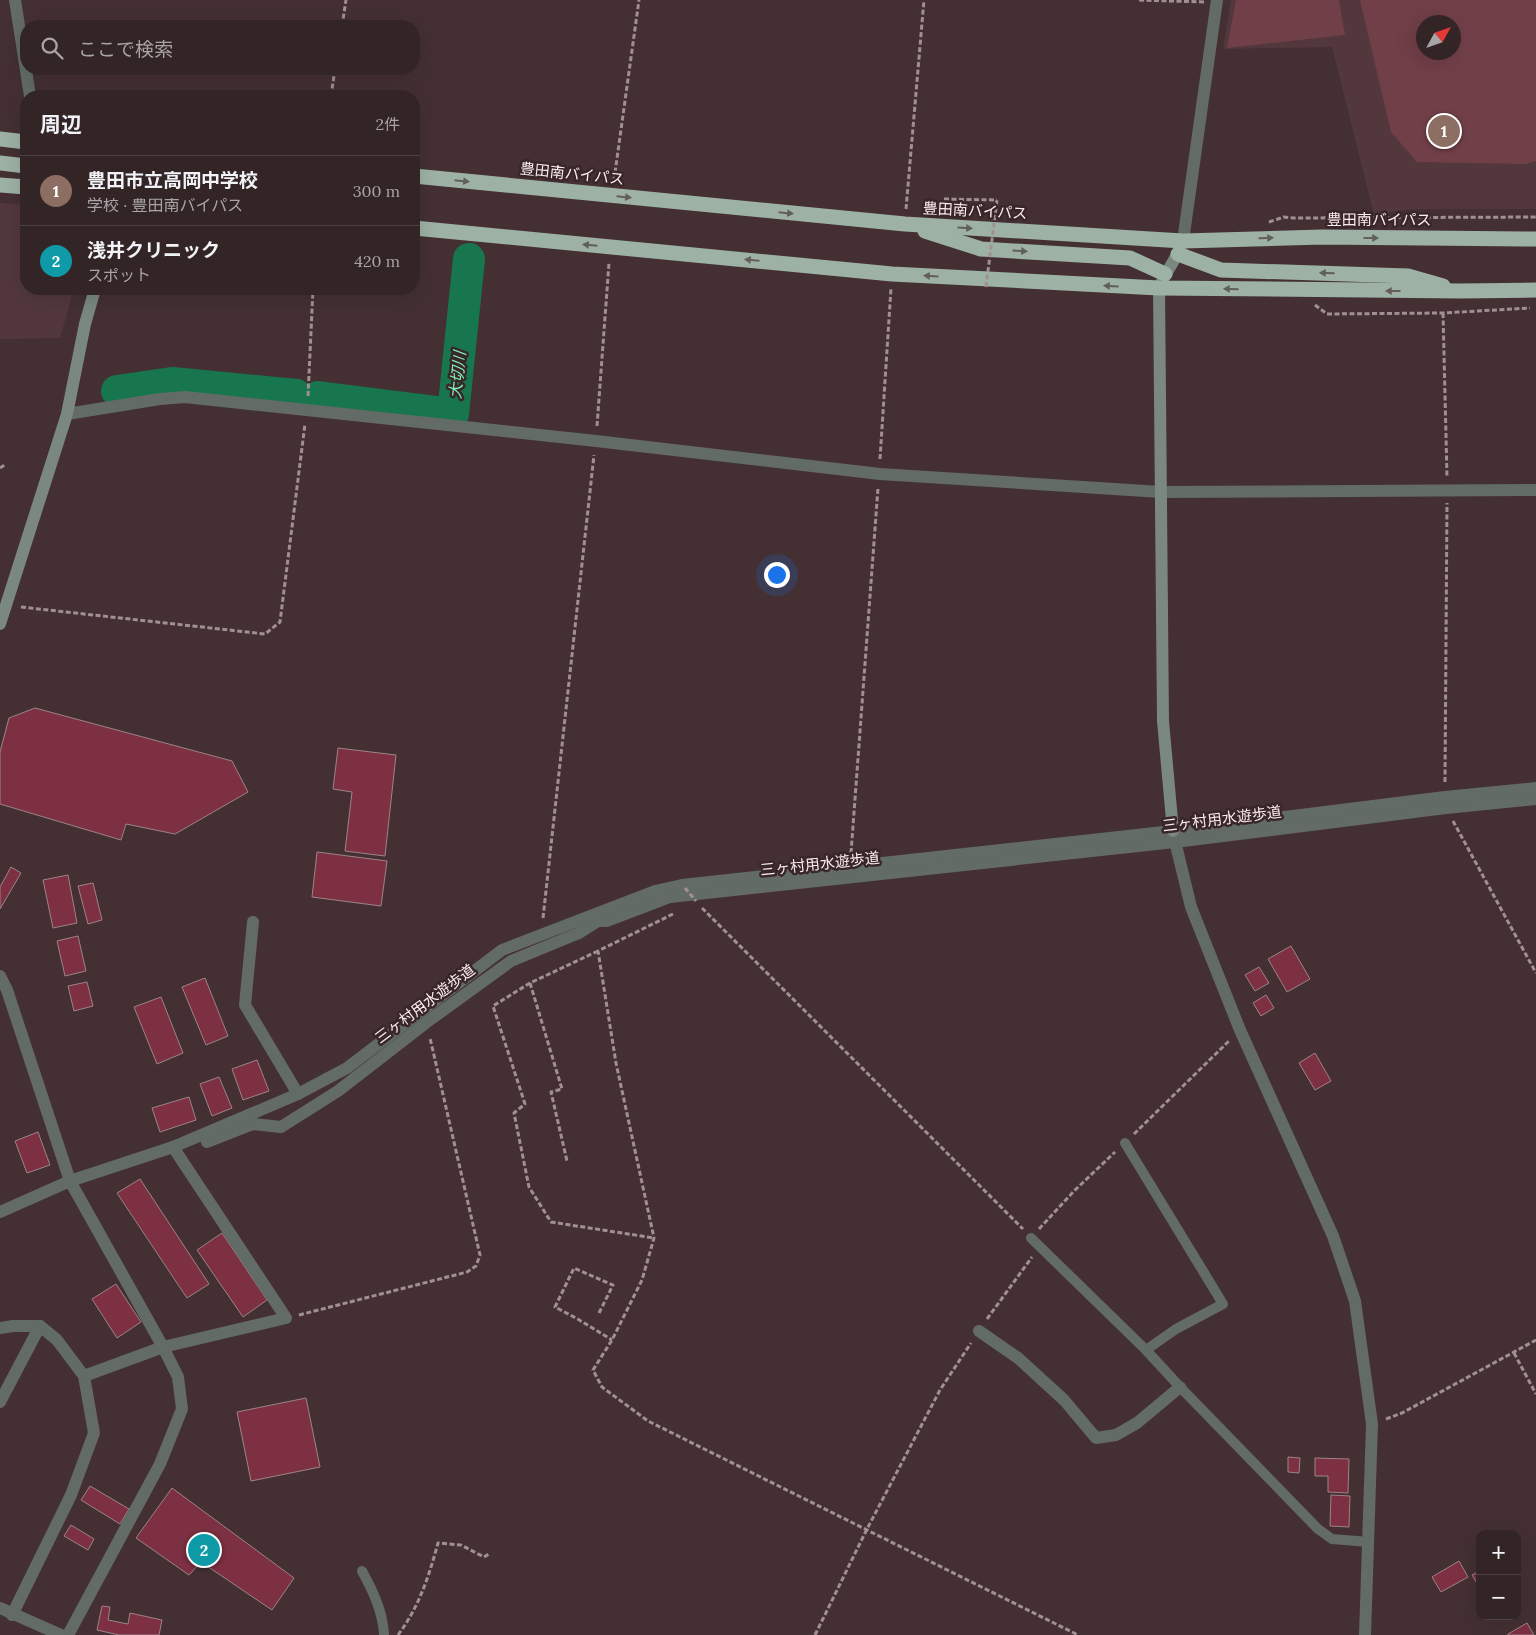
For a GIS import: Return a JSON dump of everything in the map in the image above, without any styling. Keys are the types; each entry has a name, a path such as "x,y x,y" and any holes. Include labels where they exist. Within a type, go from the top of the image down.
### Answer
{"highway":[{"path":"0,139 20,141"},
{"path":"0,163 20,165"},
{"name":"豊田南バイパス","path":"420,177 905,224 1180,248 1259,238 1536,239"},
{"path":"0,185 20,187"},
{"path":"905,224 981,249 1130,258 1162,281"},
{"path":"420,229 892,274 1162,281 1307,290 1536,290"},
{"path":"1180,248 1221,270 1408,276 1461,291"}],"street":[{"path":"15,0 20,32"},
{"path":"1217,1 1180,248 1162,281 1163,721 1174,836 1191,907 1240,1030 1333,1236 1355,1301 1372,1424 1365,1635"},
{"path":"27,75 29,90"},
{"path":"0,624 67,414 85,324 93,295"},
{"path":"67,414 160,399 185,397 596,441 880,474 1161,492 1536,490"},
{"path":"0,1212 70,1181 175,1151 298,1094 347,1068 502,950 656,891 682,885 850,866 1174,836 1445,802 1536,788"},
{"path":"1445,802 1536,799"},
{"name":"三ヶ村用水遊歩道","path":"175,1151 253,1124 281,1127 338,1091 427,1022 512,961 579,933 598,921 607,922 670,897 1174,836"},
{"path":"253,922 245,1005 298,1094"},
{"path":"0,976 7,990 70,1181 163,1347 178,1378 182,1409 160,1464 68,1635"},
{"path":"84,1376 163,1347 286,1318 175,1151"},
{"path":"0,1328 40,1326 57,1340 84,1376 94,1433 71,1495 12,1615"},
{"path":"0,1402 40,1326"},
{"path":"978,1331 1024,1364 1064,1400 1096,1438 1116,1435 1137,1423 1180,1386"},
{"path":"0,1608 12,1615 61,1635"}],"lane":[{"path":"1125,1143 1223,1304 1176,1329 1146,1350"},
{"path":"1031,1238 1146,1350 1318,1529 1332,1539 1369,1542"},
{"path":"362,1571 373,1591 382,1616 384,1635"}],"path":[{"path":"343,20 346,0"},
{"path":"612,196 639,0"},
{"path":"905,224 924,0"},
{"path":"1139,0 1217,1"},
{"path":"332,90 334,75"},
{"path":"944,199 996,200 986,287"},
{"path":"1259,238 1261,228 1272,220 1284,217 1536,217"},
{"path":"541,935 596,441 611,247"},
{"path":"850,866 880,474 892,274"},
{"path":"1307,290 1313,304 1327,314 1443,313 1536,308"},
{"path":"6,606 265,634 280,622 307,411 313,295"},
{"path":"1443,313 1447,490 1445,802 1536,973"},
{"path":"0,468 6,464"},
{"path":"685,888 1031,1238"},
{"path":"654,1238 551,1222 530,1187 514,1113 525,1104 494,1006 530,984 679,911"},
{"path":"598,951 616,1063 654,1238 642,1280 612,1340 593,1370 602,1387 648,1421 1078,1635"},
{"path":"530,984 562,1089 551,1092 567,1161"},
{"path":"286,1318 467,1272 476,1266 480,1256 427,1022"},
{"path":"815,1635 867,1529 940,1390 978,1331 1039,1247"},
{"path":"599,1313 613,1286 574,1268 555,1306 612,1340"},
{"path":"1372,1424 1402,1413 1536,1340"},
{"path":"1514,1353 1536,1394"},
{"path":"398,1635 420,1598 438,1543 461,1545 484,1558 489,1554"}],"shaded area":[{"path":"1231,0 1536,0 1536,209 1411,209 1374,215 1332,47 1223,49"},
{"path":"1236,0 1339,0 1345,35 1227,48"},
{"path":"1360,0 1536,0 1536,161 1526,164 1417,162 1391,132"},
{"path":"0,203 20,205 20,295 72,295 60,338 0,339"}],"building":[{"path":"35,708 232,761 248,792 175,834 126,824 121,840 0,804 0,752 9,718"},
{"path":"338,748 396,755 385,856 345,851 352,792 333,789"},
{"path":"317,852 387,861 381,906 312,897"},
{"path":"11,867 21,873 0,909 0,887"},
{"path":"68,875 77,923 53,928 43,880"},
{"path":"93,883 102,920 88,924 78,886"},
{"path":"78,936 86,971 65,976 57,941"},
{"path":"1291,946 1310,979 1287,992 1268,959"},
{"path":"1259,967 1269,983 1255,991 1245,975"},
{"path":"205,978 228,1036 206,1045 182,987"},
{"path":"87,982 93,1006 74,1011 68,986"},
{"path":"1266,995 1274,1008 1261,1016 1253,1003"},
{"path":"161,997 183,1053 157,1064 134,1007"},
{"path":"1315,1053 1331,1081 1315,1090 1299,1063"},
{"path":"257,1060 269,1091 243,1100 232,1069"},
{"path":"219,1077 232,1108 212,1116 200,1084"},
{"path":"189,1097 196,1120 160,1132 152,1108"},
{"path":"38,1132 50,1165 27,1173 15,1141"},
{"path":"140,1179 209,1284 187,1298 117,1193"},
{"path":"222,1233 267,1300 243,1317 197,1250"},
{"path":"116,1284 141,1322 117,1338 92,1299"},
{"path":"306,1398 320,1467 251,1481 237,1412"},
{"path":"1288,1457 1300,1458 1299,1473 1288,1472"},
{"path":"1315,1458 1349,1459 1348,1493 1328,1492 1328,1476 1315,1476"},
{"path":"90,1486 129,1509 120,1524 81,1500"},
{"path":"172,1488 294,1578 272,1610 201,1562 189,1575 136,1538"},
{"path":"1331,1495 1350,1496 1349,1527 1330,1526"},
{"path":"71,1525 94,1539 88,1550 64,1536"},
{"path":"1459,1561 1468,1577 1441,1592 1432,1577"},
{"path":"1476,1573 1476,1582 1472,1575"},
{"path":"102,1606 110,1607 108,1620 128,1624 130,1613 162,1620 159,1635 119,1635 97,1630"},
{"path":"1527,1623 1534,1635 1508,1635 1508,1634"}],"waterway":[{"name":"大切川","path":"318,397 453,414 469,259"},
{"name":"大切川","path":"117,391 172,383 296,395"}],"place":[{"name":"豊田市立高岡中学校","path":"1444,131"},
{"name":"浅井クリニック","path":"204,1550"}]}
